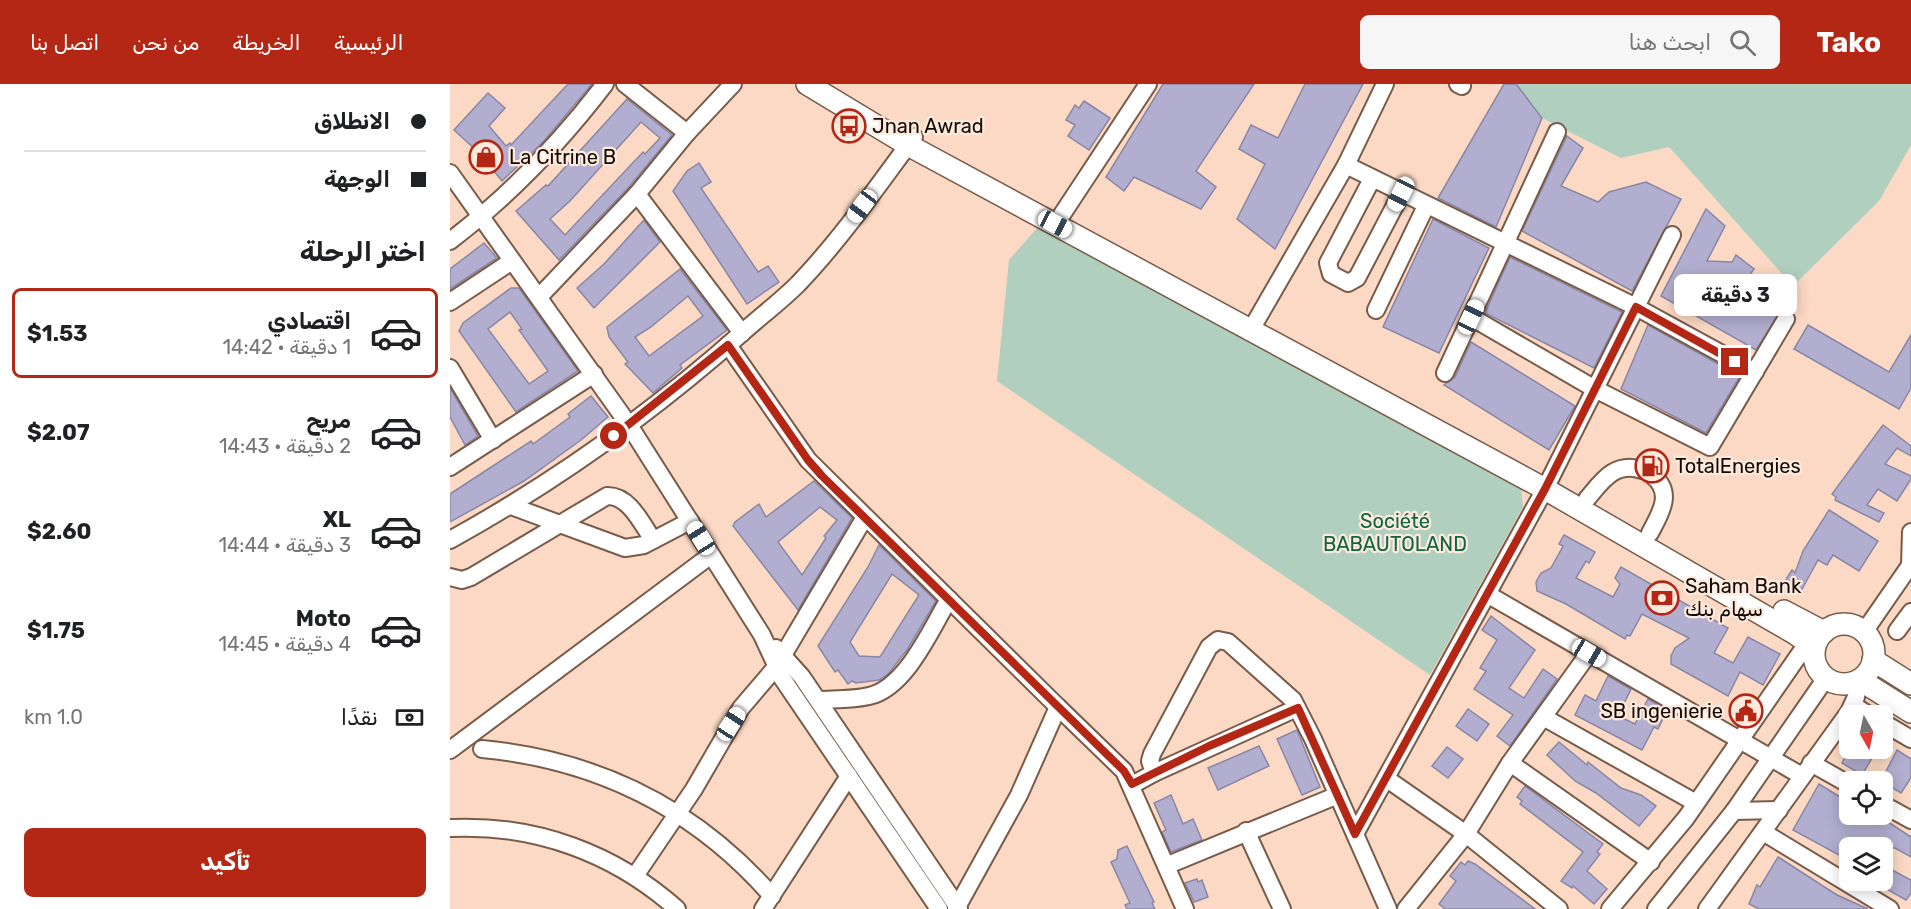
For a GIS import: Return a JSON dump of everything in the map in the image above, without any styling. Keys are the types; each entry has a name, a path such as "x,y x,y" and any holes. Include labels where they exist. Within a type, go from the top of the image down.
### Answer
{"main road":[{"path":"807,84 1547,484 1587,499 1650,533 1815,640"},
{"path":"824,84 911,141 1061,216 1256,321 1547,484 1815,640"},
{"path":"1844,624 1864,632 1871,642 1873,660 1869,671 1859,680 1838,684 1826,678 1815,664 1815,640 1844,624"},
{"path":"1873,660 1911,684"},
{"path":"1859,680 1911,712"}],"street":[{"path":"450,241 481,218 524,178 570,128 605,84"},
{"path":"626,84 687,133"},
{"path":"539,297 637,194 687,133 733,84"},
{"path":"1061,216 1148,84"},
{"path":"1256,321 1346,165 1385,84"},
{"path":"1445,373 1557,132"},
{"path":"450,540 511,506 629,425 742,333 798,284 850,222 911,141"},
{"path":"1346,165 1401,194 1636,307 1755,372"},
{"path":"450,173 629,425 780,661 849,776 939,909"},
{"path":"1372,179 1328,263 1331,274 1341,280 1348,283 1358,278 1401,194"},
{"path":"637,194 742,333"},
{"path":"1376,310 1426,206"},
{"path":"1355,834 1547,484 1672,235"},
{"path":"450,302 512,261"},
{"path":"1471,317 1595,389 1710,447 1786,319"},
{"path":"728,345 808,460 1124,771 1168,865 1185,909"},
{"path":"450,368 492,440"},
{"path":"450,467 594,374"},
{"path":"1587,499 1611,472 1623,468 1647,473 1661,485 1665,497 1650,533"},
{"path":"450,577 462,580 471,577 555,524 602,498 613,496 625,501 653,540"},
{"path":"511,506 625,548 653,540 690,521"},
{"path":"635,876 678,813 741,708 780,661 865,517"},
{"path":"1864,632 1911,565 1911,532"},
{"path":"450,750 711,555"},
{"path":"1487,594 1771,758 1839,781"},
{"path":"818,700 870,696 890,684 904,673 949,598"},
{"path":"1897,631 1911,612"},
{"path":"1154,773 1150,761 1152,754 1209,647 1218,640 1228,642 1289,694 1298,708 1388,909"},
{"path":"1610,909 1651,862 1696,803 1739,740 1815,640"},
{"path":"1410,908 1466,834 1510,764 1545,718 1589,653"},
{"path":"780,661 818,700 957,908 1019,795 1058,707"},
{"path":"1656,909 1734,811 1826,678"},
{"path":"1852,705 1859,680"},
{"path":"1132,784 1298,708"},
{"path":"1545,718 1696,803"},
{"path":"1714,907 1839,723"},
{"path":"1893,728 1911,739"},
{"path":"482,749 541,757 598,773 626,784 678,813 719,842 767,902 849,776"},
{"path":"1510,764 1651,862"},
{"path":"1387,779 1466,834 1559,909"},
{"path":"1168,865 1338,795"},
{"path":"1734,811 1779,810"},
{"path":"1893,810 1911,820"},
{"path":"450,828 487,828 534,835 579,848 635,876 677,909"},
{"path":"1246,831 1282,909"},
{"path":"1763,832 1890,909"}],"green space":[{"path":"1516,84 1911,84 1911,145 1879,201 1793,286 1669,147 1621,158 1542,118"},
{"name":"Société BABAUTOLAND","path":"1038,227 1521,489 1523,507 1430,675 997,381 1009,260"}],"building":[{"path":"568,84 592,84 544,141 502,181 478,152 454,130 488,93 505,108 489,126 506,146 510,143 511,145"},
{"path":"1163,84 1254,84 1196,171 1216,187 1201,209 1134,177 1124,191 1106,177"},
{"path":"1305,84 1363,84 1275,249 1237,219 1265,164 1239,149 1251,125 1278,138"},
{"path":"1504,84 1516,84 1542,118 1496,227 1438,198"},
{"path":"627,99 672,135 629,187 559,260 516,211 546,185 548,186","holes":["641,122 660,138 645,154 643,152 565,235 550,219 570,201"]},
{"path":"1084,101 1110,118 1089,150 1068,136 1075,125 1066,120 1075,105 1079,108"},
{"path":"1567,136 1583,148 1561,186 1598,202 1609,192 1646,182 1681,199 1632,291 1522,231"},
{"path":"699,163 711,182 701,188 758,272 768,266 779,282 747,304 673,191 687,171"},
{"path":"1706,209 1725,226 1707,261 1732,262 1736,255 1754,269 1747,279 1786,303 1756,350 1661,296"},
{"path":"1433,219 1489,248 1439,353 1383,327"},
{"path":"644,220 660,242 594,308 577,288 604,264"},
{"path":"484,243 497,258 450,289 450,269"},
{"path":"1510,257 1622,312 1594,368 1485,313"},
{"path":"680,269 727,330 680,365 682,368 653,393 625,364 628,362 609,337 607,327","holes":["688,296 703,316 649,356 635,337 651,327"]},
{"path":"511,288 519,288 578,371 516,412 459,331 463,323","holes":["510,312 522,329 519,330 548,371 529,384 488,329"]},
{"path":"1648,325 1740,376 1706,433 1621,389"},
{"path":"1808,325 1889,372 1911,335 1911,388 1899,409 1794,349"},
{"path":"1471,342 1575,406 1549,450 1444,385 1455,377"},
{"path":"450,388 478,436 465,445 450,417"},
{"path":"591,396 608,417 581,440 524,481 450,522 450,494 531,441 533,444 570,417 568,414"},
{"path":"1883,425 1911,446 1911,456 1897,448 1885,464 1911,476 1911,479 1897,501 1878,489 1867,505 1884,513 1879,522 1835,500 1836,497 1832,494"},
{"path":"814,481 852,518 798,610 733,526 759,504 766,517","holes":["820,507 837,520 824,536 826,538 802,575 778,542"]},
{"path":"1829,510 1878,541 1859,571 1833,555 1827,565 1818,560 1801,591 1785,581 1792,570 1795,573 1803,551"},
{"path":"1564,535 1595,552 1589,563 1586,561 1576,578 1613,597 1620,584 1615,578 1621,567 1728,628 1714,653 1733,663 1748,637 1780,654 1763,685 1740,672 1728,696 1671,664 1671,656 1675,648 1689,638 1642,614 1630,636 1627,635 1625,639 1566,604 1537,591 1536,582 1541,573 1551,568 1563,546 1559,544"},
{"path":"879,545 936,601 907,650 888,674 879,680 856,683 852,681 848,684 838,670 835,672 818,646 868,567","holes":["892,574 919,595 880,657 859,656 850,642"]},
{"path":"1491,616 1535,650 1509,688 1524,698 1543,669 1557,679 1510,746 1497,736 1513,715 1474,689 1486,671 1480,668 1497,640 1482,630"},
{"path":"1608,676 1631,689 1618,716 1635,724 1648,699 1667,710 1658,729 1654,727 1642,750 1575,715 1585,695 1596,701"},
{"path":"1468,709 1489,724 1477,741 1456,726"},
{"path":"1297,730 1320,787 1302,795 1277,739"},
{"path":"1559,742 1621,788 1641,795 1656,806 1639,826 1596,793 1575,781 1547,755"},
{"path":"1259,746 1269,766 1218,790 1208,768"},
{"path":"1447,747 1463,759 1448,778 1432,766"},
{"path":"1897,750 1911,759 1911,778 1901,793 1893,788 1893,771 1886,771"},
{"path":"1844,759 1871,759 1864,771 1855,771 1842,763"},
{"path":"1819,784 1839,796 1839,825 1893,825 1911,837 1911,857 1893,848 1893,837 1839,837 1839,855 1793,830"},
{"path":"1525,786 1603,844 1597,852 1600,854 1587,871 1607,889 1594,904 1573,886 1572,888 1561,881 1583,852 1520,804 1522,801 1517,797"},
{"path":"1171,795 1183,824 1193,819 1202,840 1171,852 1162,832 1166,830 1154,803"},
{"path":"1127,846 1154,902 1152,903 1155,909 1127,909 1125,905 1130,903 1111,862 1117,859 1118,850"},
{"path":"1778,857 1837,895 1868,909 1759,909 1749,904 1757,885 1760,887"},
{"path":"1468,861 1535,909 1445,909 1439,904 1456,881 1450,876 1461,862 1465,865"},
{"path":"1893,871 1911,880 1911,893 1906,900 1890,891 1893,891"},
{"path":"1197,879 1198,882 1202,880 1208,897 1194,902 1185,883"}],"place":[{"name":"Jnan Awrad","path":"849,126"},
{"name":"La Citrine B","path":"486,157"},
{"name":"TotalEnergies","path":"1652,466"},
{"name":"Saham Bank سهام بنك","path":"1662,598"},
{"name":"SB ingenierie","path":"1746,711"}],"route":[{"path":"614,436 686,381 728,345 808,460 822,476 1124,771 1132,784 1209,746 1298,708 1355,834 1545,489 1636,307 1735,362"}]}
